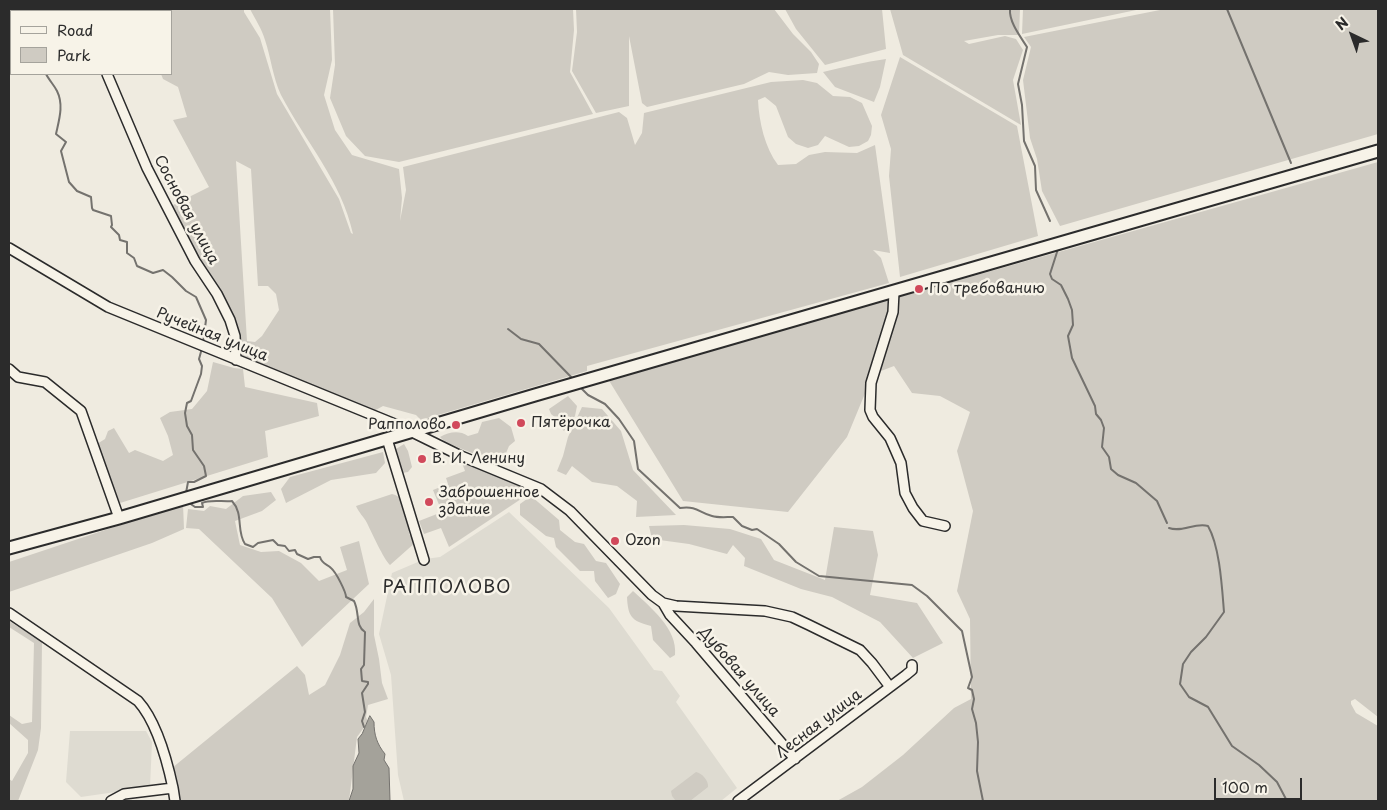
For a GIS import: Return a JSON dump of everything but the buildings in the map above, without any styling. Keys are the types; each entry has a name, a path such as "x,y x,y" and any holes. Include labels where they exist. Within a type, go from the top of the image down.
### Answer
{"main road":[{"path":"9,548 119,518 1378,151"}],"street":[{"name":"Сосновая улица","path":"107,75 147,168 195,261 217,294 230,320 235,336 236,360"},
{"name":"Ручейная улица","path":"9,248 108,307 412,432 461,456 541,489 570,511 638,582 663,602"},
{"path":"894,292 893,312 871,383 870,410 873,417 890,438 894,447 901,464 905,493 913,508 923,521 945,526"},
{"path":"9,369 18,377 45,382 81,411 119,518"},
{"path":"387,439 424,560"},
{"path":"663,602 676,606 765,611 792,617 810,624 860,650 890,687"},
{"name":"Дубовая улица","path":"663,602 670,615 795,759"},
{"path":"9,613 138,701 145,709 164,754 176,801"},
{"name":"Лесная улица","path":"738,801 912,670 912,665"},
{"path":"111,801 124,794 173,788"}],"shaded area":[{"path":"509,512 609,608 654,670 662,671 680,696 676,702 737,788 721,801 404,801 398,775 391,675 379,634 392,573 425,559 440,557"},
{"path":"370,716 374,722 376,739 385,754 384,760 389,768 390,801 349,801 353,789 353,766 359,753 358,739"},
{"path":"70,731 146,731 152,742 150,787 81,797 66,782"}],"green space":[{"path":"168,9 244,9 260,38 277,94 339,199 353,234 348,215 332,179 281,95 264,36 250,9 330,9 332,60 324,95 335,130 352,155 399,169 402,198 400,221 406,190 403,167 619,112 627,118 635,145 642,133 644,113 771,82 803,80 817,83 833,96 850,97 862,103 872,126 868,141 859,146 849,147 825,136 818,145 808,148 796,144 788,137 776,106 765,97 758,100 761,126 766,143 778,165 796,164 809,155 825,152 857,153 875,145 890,253 873,250 881,258 889,283 587,366 587,371 421,420 416,415 383,406 374,411 242,357 240,341 227,304 194,251 171,206 209,187 173,120 187,117 178,87 163,79 161,75 172,75 172,10","holes":["236,161 251,169 258,286 268,286 276,294 279,310 262,336 255,342 247,341"]},
{"path":"333,9 573,9 574,30 570,72 593,114 399,162 365,156 346,136 330,98 335,65"},
{"path":"576,9 774,9 793,34 811,52 819,64 817,73 788,75 769,72 744,84 647,107 642,103 629,36 629,106 596,113 572,71 577,32"},
{"path":"785,9 882,9 886,49 825,65 796,29"},
{"path":"890,9 1020,9 1019,35 998,35 964,41 969,44 1005,36 1016,39 1023,50 1013,80 1021,125 903,55"},
{"path":"1023,9 1141,9 1022,34"},
{"path":"1165,9 1378,9 1378,134 1060,226 1042,191 1037,159 1030,138 1023,80 1031,47 1024,37"},
{"path":"900,57 1017,126 1038,236 900,277 889,176 891,149 881,115"},
{"path":"886,59 880,87 874,102 835,87 823,72 862,63"},
{"path":"1378,162 1378,717 1355,699 1351,701 1351,704 1356,713 1378,726 1378,801 837,801 862,787 903,755 954,708 971,699 970,619 957,591 973,511 957,451 970,412 940,396 912,393 894,366 873,374 847,437 788,512 683,501 608,379"},
{"path":"213,362 243,369 245,387 317,403 319,416 265,431 268,457 120,503 97,444 105,439 108,431 114,428 129,453 135,450 163,461 173,455 168,436 160,418 170,412 192,409 207,391"},
{"path":"568,396 577,406 575,416 564,431 558,425 556,418 549,409"},
{"path":"582,407 602,409 621,431 633,470 676,515 636,517 637,501 617,486 592,482 572,466 566,475 557,471 568,437"},
{"path":"499,418 511,427 515,441 509,446 501,465 490,456 477,455 445,442 440,437 454,432 468,436 478,433 482,422"},
{"path":"404,444 412,467 408,472 402,473 397,461 396,449"},
{"path":"383,452 385,463 376,473 331,480 286,503 281,489 290,477"},
{"path":"461,460 533,491 449,547 441,528 424,534 419,521 442,512 433,490 448,484 446,478 465,471"},
{"path":"271,492 276,500 262,511 235,521 240,545 261,552 279,551 301,563 319,581 347,570 340,547 359,541 369,584 302,647 272,598 199,529 186,528 188,509 204,511 210,506 226,509 243,496"},
{"path":"392,494 400,499 408,513 412,529 409,530 409,534 416,542 390,565 356,506"},
{"path":"531,496 559,520 560,530 575,542 584,544 596,561 606,563 620,584 616,594 608,598 595,581 594,571 580,571 556,547 554,538 546,536 520,515 520,504"},
{"path":"183,504 184,529 152,543 9,592 9,562"},
{"path":"684,525 730,529 761,539 774,560 825,580 834,527 873,531 878,555 870,595 917,603 943,643 913,658 880,622 832,597 801,589 744,566 745,558 733,545 727,554 689,544 652,539 649,526"},
{"path":"633,591 655,611 668,628 675,645 675,655 670,658 653,640 651,626 639,622 632,617 628,609 627,597"},
{"path":"374,599 374,635 382,683 388,699 368,705 366,717 368,722 357,737 349,801 180,801 172,768 297,666 305,675 309,695 325,685 340,655 350,623 364,612"},
{"path":"9,621 42,642 41,728 38,750 18,801 9,801 9,779 12,781 28,753 28,740 9,723 9,715 22,724 32,722 34,643 9,627"},
{"path":"696,772 705,778 708,787 690,801 676,801 671,791"}],"waterway":[{"path":"1010,9 1013,24 1027,47 1018,84 1022,105 1024,141 1035,166 1036,190 1050,221"},
{"path":"1227,9 1291,163"},
{"path":"47,75 59,96 60,112 56,134 66,142 61,151 69,182 77,191 91,197 93,210 111,216 111,227 119,235 120,240 127,242 127,253 134,258 137,266 153,273 163,270 186,291 196,297 206,320 203,343"},
{"path":"1058,249 1050,274 1052,279 1061,285 1072,310 1073,325 1068,336 1072,358 1104,428 1102,447 1109,457 1111,469 1118,475 1136,483 1157,501 1167,523"},
{"path":"508,329 521,339 539,344 574,380"},
{"path":"186,493 188,482 194,482 206,476 204,466 193,450 192,435 187,426 185,413 187,403 191,401 201,374 202,366 199,359 202,348"},
{"path":"580,387 588,395 605,404 619,419 634,441 638,469 680,508 694,509 714,517 733,517 742,526 752,530 757,529 779,544 796,562 819,576 912,585 927,596 962,631 972,677 968,688 972,690 974,699 972,709 978,742 977,771 983,801"},
{"path":"188,502 195,507 203,507 202,503 205,502 232,501 238,511 242,539 245,544 253,547 258,543 273,540 278,545 285,546 289,551 295,550 297,554 308,559 320,557 323,563 333,570 343,587 346,597 354,601 360,626 365,632 364,665 361,669 362,681 368,682 362,693 365,712 362,721 364,727"},
{"path":"1169,528 1179,529 1198,525 1208,526 1218,556 1224,612 1183,664 1180,684 1189,697 1208,707 1232,746 1259,765 1277,782 1287,801"}],"place":[{"name":"По требованию","path":"919,289"},
{"name":"Пятёрочка","path":"521,423"},
{"name":"Рапполово","path":"456,425"},
{"name":"В. И. Ленину","path":"422,459"},
{"name":"Заброшенное здание","path":"429,502"},
{"name":"Ozon","path":"615,541"}],"district":[{"name":"РАППОЛОВО","path":"447,588"}]}
